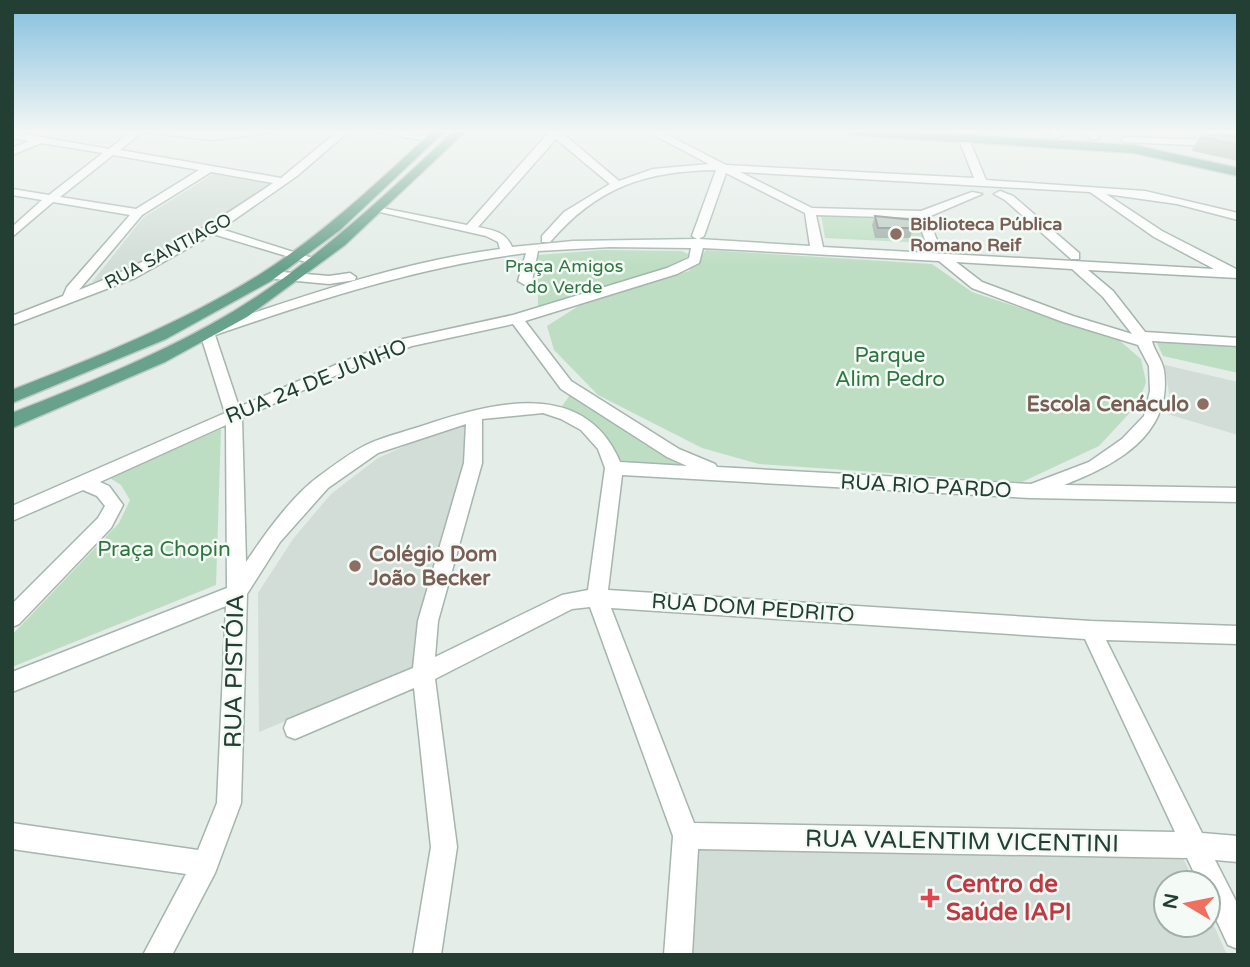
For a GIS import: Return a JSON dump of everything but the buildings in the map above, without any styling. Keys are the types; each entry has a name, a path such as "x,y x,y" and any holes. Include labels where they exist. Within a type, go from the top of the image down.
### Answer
{"main road":[{"path":"12,397 190,321 270,275 298,256 388,177"},
{"path":"12,421 98,385 207,333 316,261 412,177"}],"street":[{"path":"12,233 78,177"},
{"path":"69,300 72,290 138,213 195,177"},
{"path":"258,177 282,181"},
{"name":"RUA SANTIAGO","path":"12,321 130,275 212,230 287,177"},
{"path":"470,229 516,177"},
{"path":"605,177 614,185"},
{"path":"614,185 638,177"},
{"path":"698,239 719,177"},
{"path":"741,177 810,211 922,215 981,185"},
{"path":"861,177 1093,190 1171,198 1238,217"},
{"path":"978,177 990,197 1000,194 1009,198 1108,294 1144,339 1156,366 1157,391 1151,418 1128,443 1095,466 1030,491"},
{"path":"546,239 568,214 592,210 613,193 614,185"},
{"path":"1093,190 1125,215 1181,248 1211,263 1238,272"},
{"path":"12,192 138,213"},
{"path":"377,210 498,237 506,248"},
{"path":"810,211 817,246"},
{"path":"922,215 938,253 977,285 1068,319 1144,339 1238,342"},
{"path":"212,230 316,261"},
{"path":"207,333 349,286 546,239 698,239 1238,272"},
{"path":"270,275 340,279 461,251 671,239"},
{"name":"RUA 24 DE JUNHO","path":"12,514 345,366 408,342 516,319 672,271 695,260 698,239"},
{"path":"525,281 533,248"},
{"path":"1075,261 1211,263"},
{"path":"516,319 566,385 673,453 724,474"},
{"name":"RUA PISTÓIA","path":"158,955 206,864 229,803 237,593 234,415 207,333"},
{"path":"12,682 237,593 273,537 323,484 372,449 474,415 543,408 567,415 587,426 605,446 614,468 597,598 686,836 678,955"},
{"path":"428,955 444,847 423,674 428,621 473,463 474,415"},
{"name":"RUA RIO PARDO","path":"614,468 1030,491 1238,495"},
{"path":"12,618 105,523 114,505 103,491 83,482"},
{"name":"RUA DOM PEDRITO","path":"295,728 423,674 569,601 597,598 1091,629 1238,635"},
{"path":"1091,629 1238,935"},
{"path":"12,836 206,864"},
{"name":"RUA VALENTIM VICENTINI","path":"686,836 1195,845 1238,849"}],"shaded area":[{"path":"208,177 231,177 270,184 206,230 104,284 92,282 143,218"},
{"name":"Escola Cenáculo","path":"1165,365 1238,382 1238,435 1167,414 1169,394"},
{"name":"Colégio Dom João Becker","path":"465,426 463,465 417,624 416,667 259,732 258,593 293,539 331,494 378,458 423,438"},
{"name":"Centro de Saúde IAPI","path":"696,846 1182,856 1188,869 1152,869 1152,939 1220,939 1227,955 691,955"}],"green space":[{"path":"821,215 917,219 926,243 825,238"},
{"name":"Praça Amigos do Verde","path":"603,250 682,251 690,255 675,265 538,306 538,255"},
{"name":"Parque Alim Pedro","path":"706,250 932,264 972,292 1120,341 1141,359 1146,382 1138,404 1099,446 1022,482 759,464 702,448 598,395 554,350 547,326 588,300 689,271"},
{"path":"1156,341 1238,347 1238,373 1163,356"},
{"path":"570,395 661,455 685,465 621,462 609,443 594,427 577,415 555,408 562,406"},
{"name":"Praça Chopin","path":"221,429 216,585 12,667 12,635 119,523 130,500 121,485 110,478"}],"place":[{"name":"Biblioteca Pública Romano Reif","path":"896,234"},
{"name":"Escola Cenáculo","path":"1203,404"},
{"name":"Colégio Dom João Becker","path":"355,566"},
{"name":"Centro de Saúde IAPI","path":"930,898"}]}
